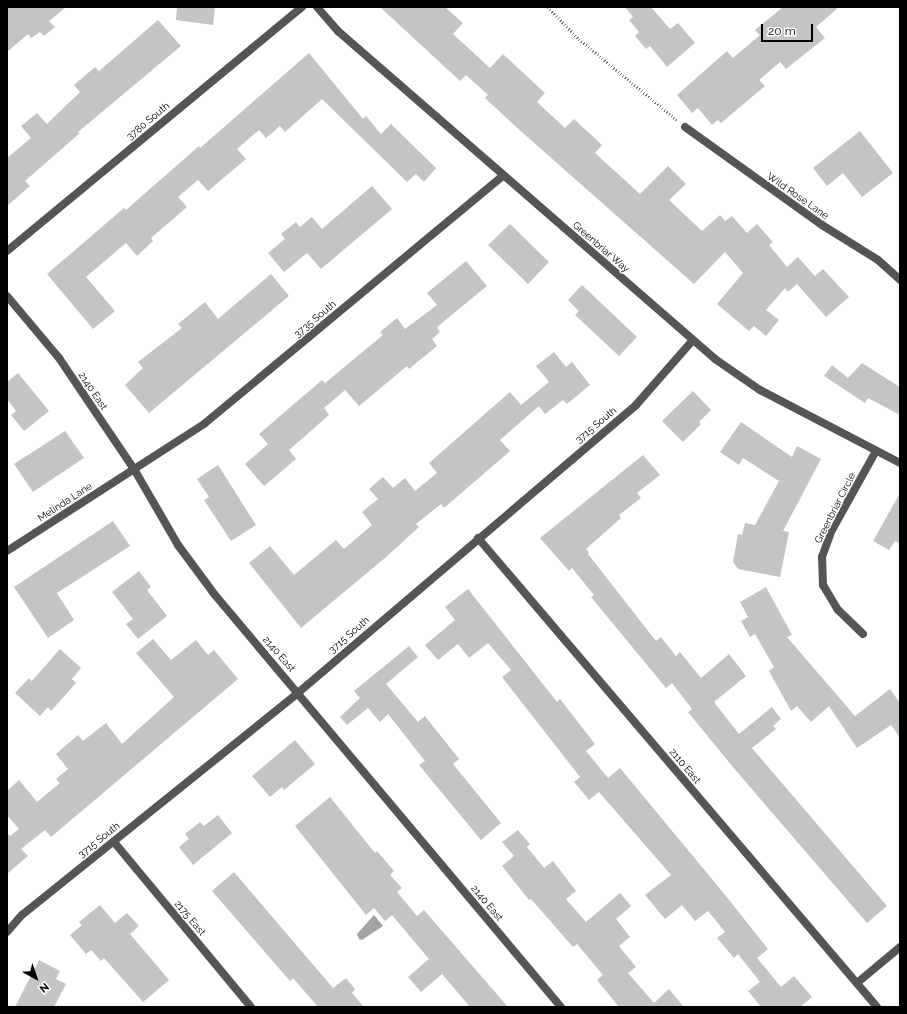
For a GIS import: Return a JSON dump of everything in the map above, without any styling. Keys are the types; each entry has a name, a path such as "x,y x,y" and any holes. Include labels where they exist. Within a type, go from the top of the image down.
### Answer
{"street":[{"name":"3780 South","path":"7,251 302,7"},
{"name":"Greenbriar Way","path":"317,7 339,32 502,176 693,340 760,390 900,463"},
{"name":"Wild Rose Lane","path":"685,127 822,225 861,248 900,280"},
{"name":"3735 South","path":"134,469 204,424 502,176"},
{"name":"2140 East","path":"7,296 59,358 134,469 178,545 215,595 299,692 561,1007"},
{"name":"3715 South","path":"7,932 22,915 299,692 636,405 693,340"},
{"name":"Greenbriar Circle","path":"863,634 838,610 823,585 822,557 832,530 876,450"},
{"name":"Melinda Lane","path":"7,551 134,469"},
{"name":"2110 East","path":"478,538 877,1007"},
{"name":"2175 East","path":"114,842 251,1007"},
{"path":"857,983 900,947"}],"path":[{"path":"548,7 579,39 685,127"}],"shaded area":[{"path":"374,915 383,926 362,940 359,939 357,934"}],"building":[{"path":"7,7 66,7 49,21 55,27 44,36 40,32 31,38 28,34 7,52"},
{"path":"177,7 215,7 213,25 176,20"},
{"path":"380,7 445,7 463,23 453,34 490,68 503,54 545,93 537,102 565,128 574,119 602,145 595,153 640,194 668,166 686,184 669,200 702,231 720,215 725,221 732,216 747,233 757,224 773,242 769,245 787,267 798,257 815,276 823,269 849,297 826,317 797,284 788,292 785,288 766,310 779,320 766,336 754,326 749,331 717,304 743,273 725,252 694,284 515,126 485,98 488,95 466,75 460,81"},
{"path":"625,7 651,7 670,29 678,23 695,43 667,67 650,46 646,49 635,36 639,32 629,20 633,17"},
{"path":"783,7 839,7 816,27 825,38 786,69 780,62 759,80 765,86 721,123 718,120 712,125 698,108 692,113 677,95 727,51 733,58 760,35 755,30"},
{"path":"158,20 181,46 78,132 80,133 25,181 30,186 7,206 7,158 31,138 21,126 37,113 47,124 80,92 74,85 95,67 99,71"},
{"path":"309,53 363,119 366,116 381,134 391,124 436,168 424,182 416,174 407,182 322,99 285,132 280,126 266,138 259,130 237,149 246,159 208,191 198,180 178,197 187,207 151,238 153,241 137,256 126,243 86,277 115,311 93,329 47,274 124,208 126,210 199,146 200,148"},
{"path":"860,131 893,173 862,197 843,173 827,186 813,168"},
{"path":"372,186 392,209 321,269 307,253 284,272 268,253 285,239 281,234 296,222 300,227 312,217 322,229"},
{"path":"510,224 549,262 528,284 488,245"},
{"path":"466,261 487,286 437,327 440,332 432,339 437,346 409,369 407,366 359,406 345,390 324,408 329,415 289,450 296,459 264,486 245,464 268,444 259,434 322,380 325,383 383,335 380,332 397,318 405,329 437,305 427,293"},
{"path":"271,274 289,296 149,413 125,385 143,368 138,362 182,328 178,324 205,302 218,319"},
{"path":"582,285 637,337 619,356 575,315 579,311 568,300"},
{"path":"554,352 566,367 572,362 590,385 567,404 563,400 545,414 539,406 500,440 510,451 444,508 441,504 416,524 419,527 385,558 301,628 249,563 270,546 294,575 336,540 344,549 372,525 362,512 378,499 369,489 383,477 393,488 405,478 415,491 437,473 429,463 510,392 521,405 549,382 536,366"},
{"path":"862,363 900,387 900,415 868,398 865,403 824,376 832,365 848,378"},
{"path":"18,373 49,411 24,431 11,415 16,411 7,399 7,382"},
{"path":"693,391 711,410 699,422 701,424 683,442 662,421"},
{"path":"741,422 792,457 797,446 821,459 783,531 789,532 780,577 738,569 733,562 738,534 742,535 745,523 755,525 779,481 743,458 739,465 720,452"},
{"path":"65,431 84,458 33,492 14,464"},
{"path":"643,455 660,475 637,493 641,498 619,515 621,518 586,549 589,552 588,554 656,641 661,637 676,656 680,652 701,678 729,654 746,676 714,702 739,734 772,707 781,719 773,726 776,729 752,748 887,906 867,923 732,766 688,712 692,709 672,683 666,688 591,597 594,595 572,568 569,571 540,538"},
{"path":"218,465 256,525 231,541 204,500 209,497 197,479"},
{"path":"900,493 900,544 895,541 889,550 873,541"},
{"path":"113,521 130,546 57,593 74,620 48,638 14,587"},
{"path":"139,571 151,587 147,590 167,616 138,639 126,624 133,619 112,592"},
{"path":"766,587 792,635 787,637 855,716 890,689 900,703 900,738 891,725 857,748 829,706 811,722 797,706 791,711 769,671 774,667 755,634 750,637 741,621 748,617 740,602"},
{"path":"468,589 557,702 560,699 595,744 586,751 608,778 620,768 768,949 757,958 781,987 794,976 812,997 800,1007 761,1007 748,991 760,982 738,954 734,958 717,938 725,932 708,911 695,921 682,905 665,919 645,895 671,875 599,792 589,800 574,782 580,777 502,677 511,670 488,643 469,658 458,644 438,660 425,645 455,620 445,607"},
{"path":"153,639 171,660 196,640 208,655 214,650 238,679 51,837 45,830 21,849 28,856 7,874 7,833 10,836 19,829 7,815 7,791 19,780 37,802 60,783 56,779 68,769 56,754 78,735 83,741 106,723 122,744 174,697 136,653"},
{"path":"409,646 418,657 386,684 418,722 425,716 459,759 453,764 501,823 481,840 419,765 425,761 388,714 380,722 368,708 347,725 340,717 360,698 354,691"},
{"path":"60,649 81,668 72,679 76,683 51,711 48,707 40,716 15,693 29,678 32,681"},
{"path":"295,740 315,764 284,790 282,787 270,797 252,776"},
{"path":"330,797 375,853 377,851 394,871 390,875 402,888 397,892 417,916 424,910 508,1007 470,1007 442,974 421,992 408,977 429,959 392,915 385,921 374,908 366,915 295,826"},
{"path":"218,815 232,833 193,865 179,847 189,839 185,834 200,822 204,826"},
{"path":"518,830 530,844 527,847 544,868 553,861 576,891 566,899 586,922 620,893 631,906 616,919 630,937 619,946 636,967 628,973 654,1003 669,989 684,1007 619,1007 597,980 603,975 577,944 573,947 531,899 529,900 502,866 514,856 502,842"},
{"path":"234,872 333,988 346,978 355,989 352,993 364,1007 318,1007 293,978 290,981 212,891"},
{"path":"100,905 115,923 127,913 139,926 130,934 169,980 143,1002 104,958 101,961 91,950 86,954 70,935 82,925 79,922"},
{"path":"39,960 60,971 56,979 66,984 54,1007 15,1007"}]}
